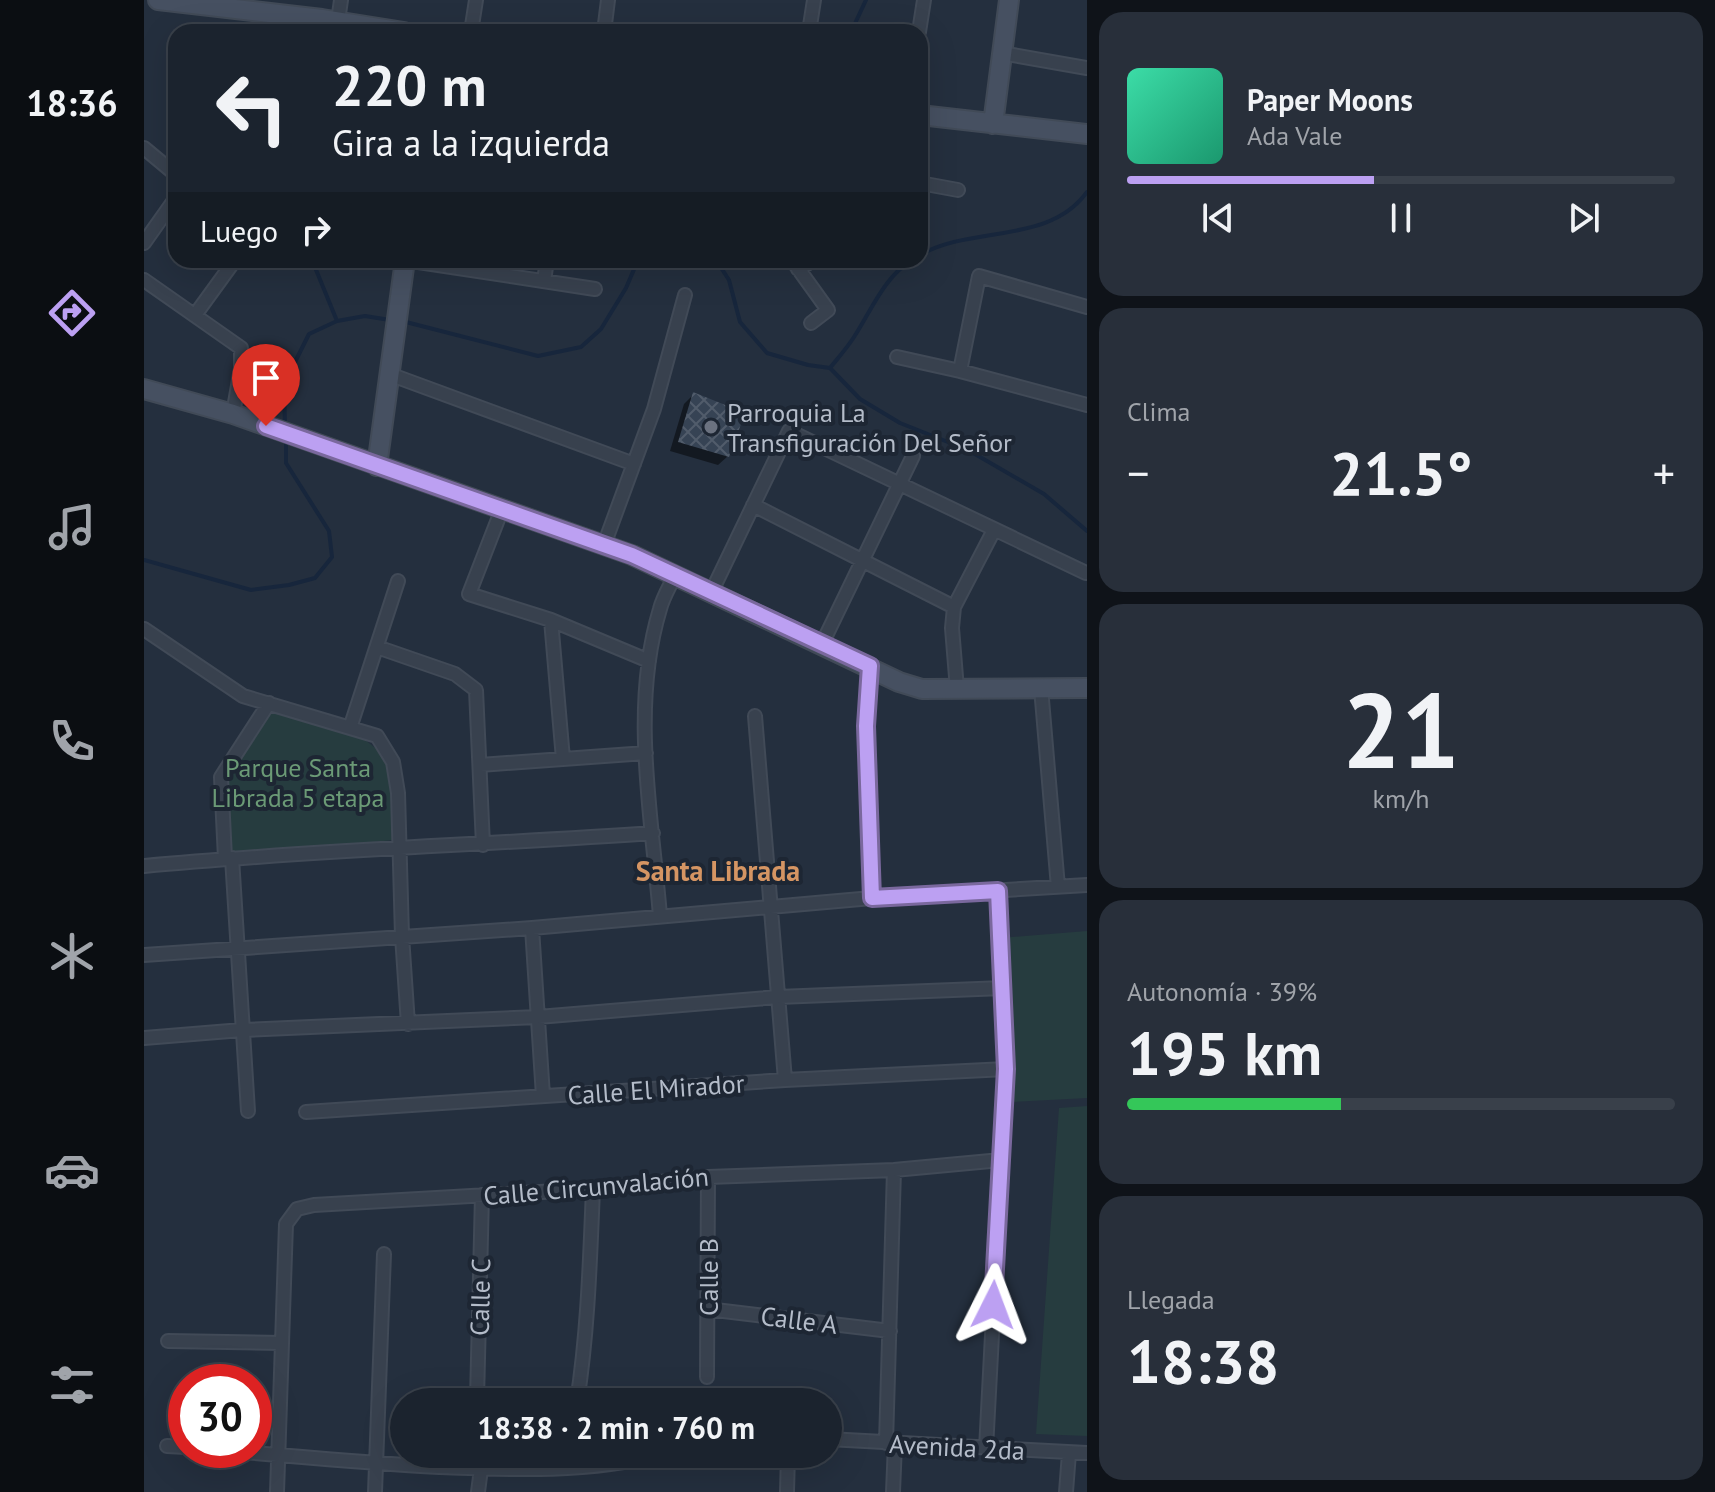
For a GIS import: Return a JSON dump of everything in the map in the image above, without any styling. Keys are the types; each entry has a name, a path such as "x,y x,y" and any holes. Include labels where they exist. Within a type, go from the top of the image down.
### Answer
{"street":[{"path":"158,0 323,22 341,0"},
{"path":"472,24 476,0"},
{"path":"605,24 608,0"},
{"path":"810,24 814,0"},
{"path":"920,24 924,0"},
{"path":"993,124 1009,0"},
{"path":"1001,53 1087,68"},
{"path":"928,116 1087,134"},
{"path":"144,148 168,168"},
{"path":"928,184 958,190"},
{"path":"144,243 168,209"},
{"path":"195,315 229,268"},
{"path":"377,466 404,268"},
{"path":"458,268 595,289"},
{"path":"544,281 546,268"},
{"path":"797,268 828,310 811,323"},
{"path":"960,371 979,276 1087,307"},
{"path":"144,280 241,348 241,368 233,414"},
{"path":"604,545 654,409 685,295"},
{"path":"897,357 1087,405"},
{"path":"389,374 634,464"},
{"path":"144,389 233,414 604,545 675,575 899,682 922,689 1087,688"},
{"path":"711,593 789,431 1086,573"},
{"path":"822,644 913,456"},
{"path":"753,505 954,607"},
{"path":"502,509 469,594 551,620 649,661"},
{"path":"957,689 952,628 954,607 994,530"},
{"path":"660,916 644,709 649,661 660,608 675,575"},
{"path":"350,728 398,581"},
{"path":"551,620 563,759"},
{"path":"144,629 243,696 377,736 393,762 398,793 408,1024"},
{"path":"377,647 455,674 476,690 483,845"},
{"path":"870,666 866,726 872,898"},
{"path":"1041,688 1058,887"},
{"path":"248,1111 239,949 221,777 269,703"},
{"path":"755,716 785,1080"},
{"path":"480,765 646,753"},
{"path":"144,866 228,858 653,833"},
{"path":"144,955 532,928 770,905 1087,885"},
{"path":"986,1449 1006,1069 998,891"},
{"path":"532,928 543,1096"},
{"path":"144,1038 242,1030 538,1017 778,997 1003,988"},
{"name":"Calle El Mirador","path":"306,1112 785,1080 1006,1069"},
{"name":"Calle Circunvalación","path":"282,1343 286,1224 297,1209 314,1205 593,1189 708,1177 894,1170 1001,1160"},
{"path":"893,1492 890,1331 894,1170"},
{"name":"Calle B","path":"707,1377 708,1177"},
{"path":"579,1388 589,1295 593,1189"},
{"name":"Calle C","path":"477,1388 482,1195"},
{"path":"375,1492 384,1254"},
{"name":"Calle A","path":"707,1309 890,1331"},
{"path":"168,1341 282,1343 277,1492"},
{"name":"Avenida 2da","path":"842,1440 1087,1453"},
{"path":"1066,1492 1069,1453"},
{"path":"272,1454 481,1469 584,1468"},
{"path":"787,1492 788,1468"},
{"path":"478,1492 481,1469"}],"green space":[{"name":"Parque Santa Librada 5 etapa","path":"269,703 350,728 393,762 393,840 232,858 221,777"},
{"path":"1087,931 1087,1098 1011,1102 1000,938"},
{"path":"1087,1106 1087,1436 1036,1434 1059,1108"}],"building":[{"name":"Parroquia La Transfiguración Del Señor","path":"693,392 745,413 729,457 678,442"}],"waterway":[{"path":"855,24 866,0"},
{"path":"928,252 963,240 1052,220 1071,209 1087,192"},
{"path":"315,268 337,321"},
{"path":"402,321 538,356 581,347 601,329 635,268"},
{"path":"721,268 729,280 740,322 767,353 830,368 860,399 900,423 968,450 1044,494 1087,531"},
{"path":"830,368 886,285 901,268"},
{"path":"285,427 284,384 309,334 337,321 365,316 390,320"},
{"path":"144,560 251,590 315,578 332,557 329,531 286,463 286,440"}],"place":[{"name":"Parroquia La Transfiguración Del Señor","path":"711,427"}],"district":[{"name":"Santa Librada","path":"718,870"}],"route":[{"path":"266,426 632,555 870,666 866,726 872,898 998,891 1006,1069 993,1305"}]}
